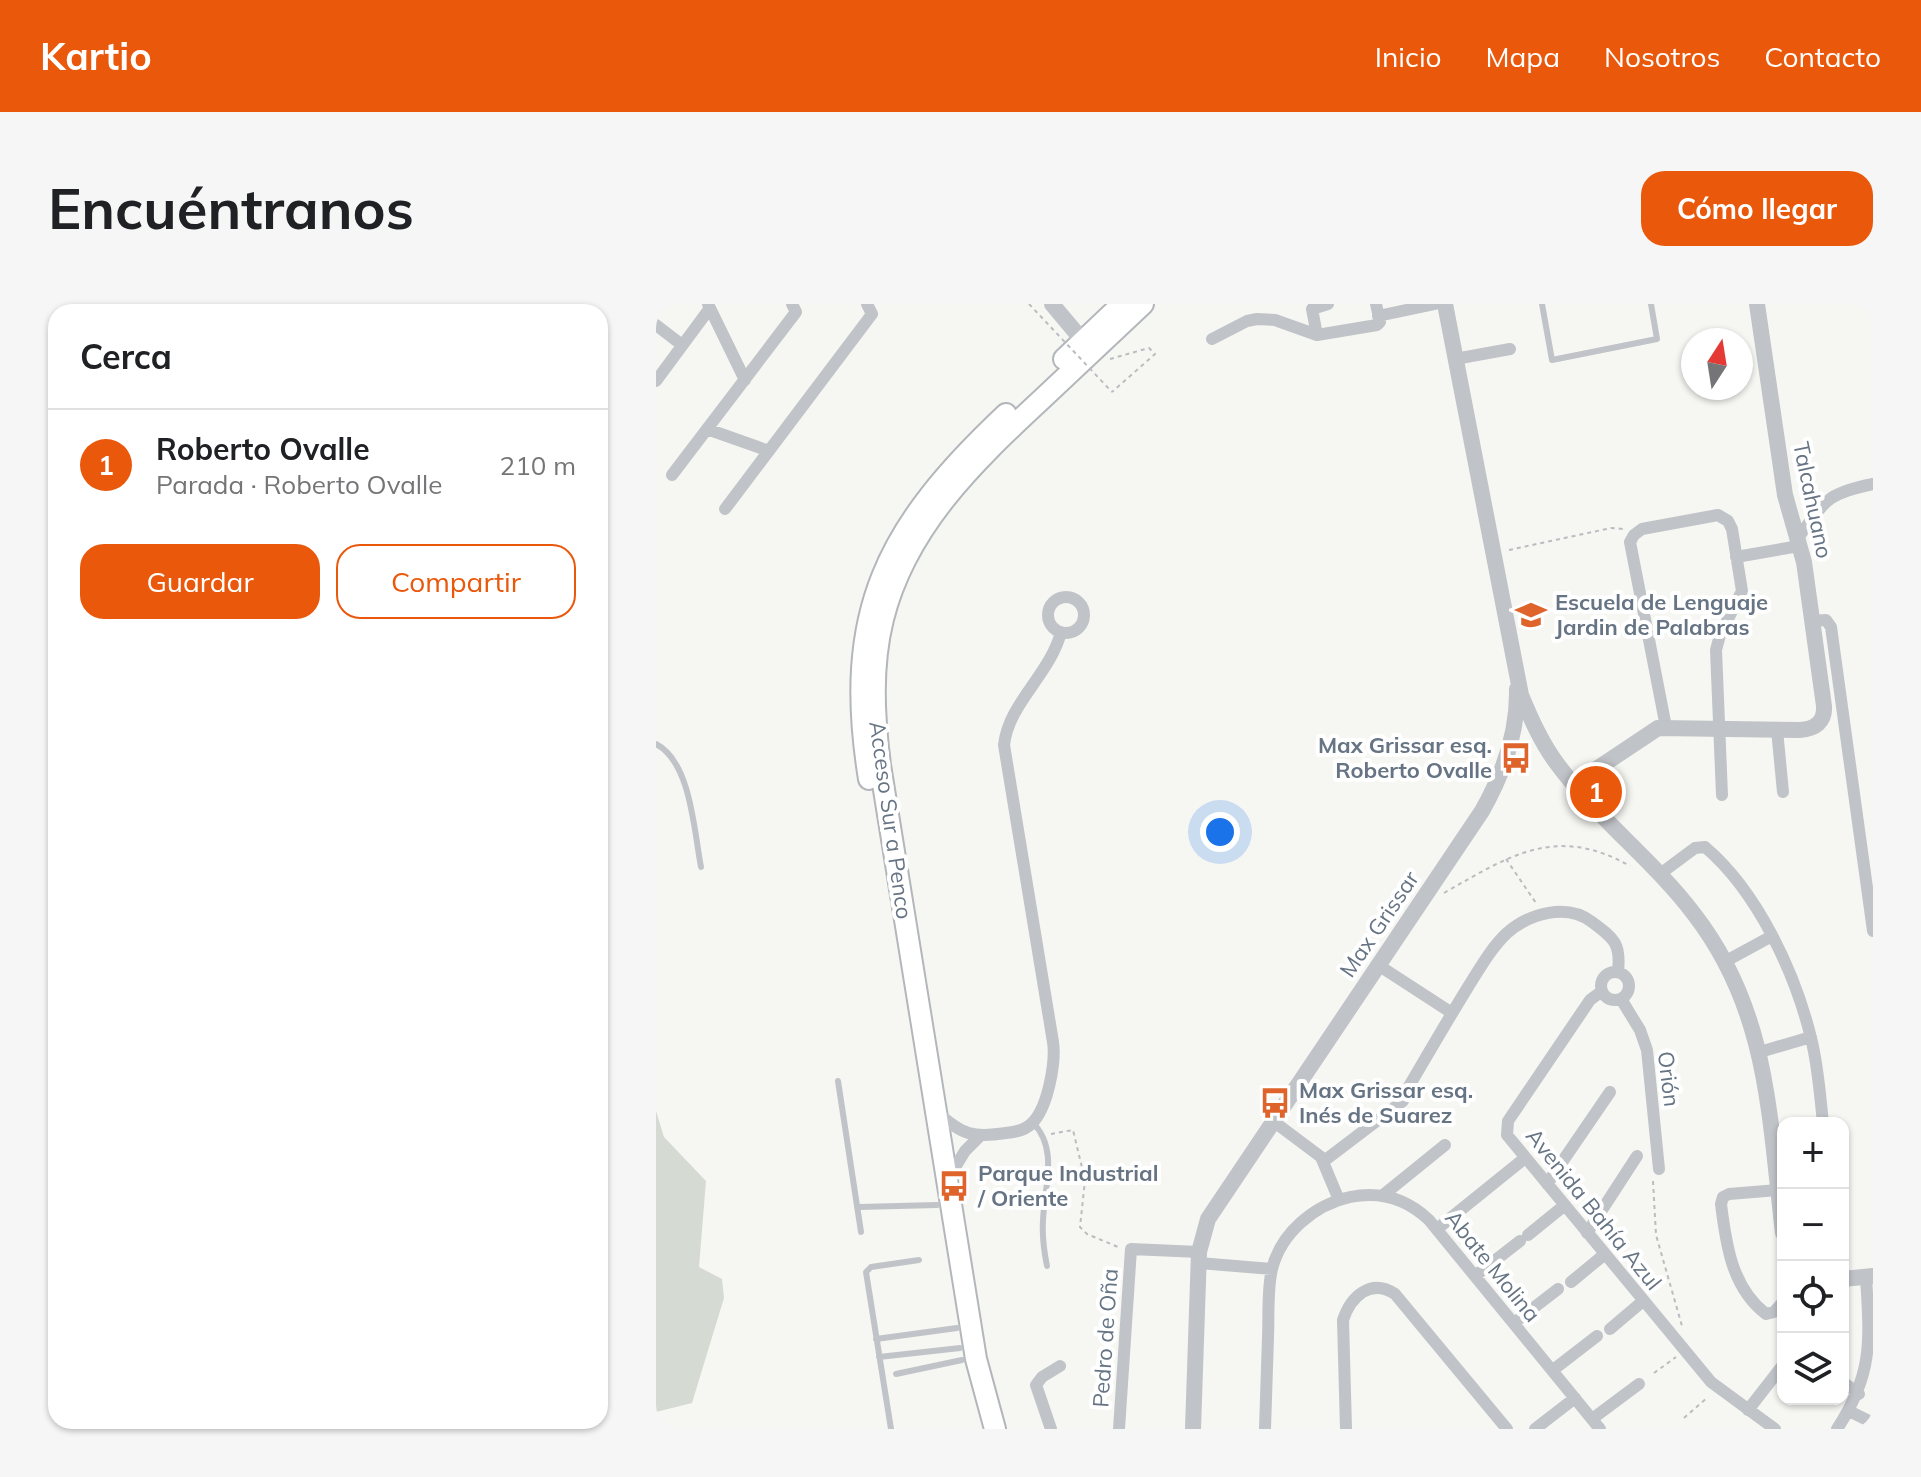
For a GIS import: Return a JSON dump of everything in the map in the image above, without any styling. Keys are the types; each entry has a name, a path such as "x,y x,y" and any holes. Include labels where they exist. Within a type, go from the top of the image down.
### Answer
{"main road":[{"name":"Acceso Sur a Penco","path":"980,1429 960,1345 864,751 860,703 863,645 888,562 923,503 977,442 1122,304"},
{"name":"Acceso Sur a Penco","path":"995,1429 980,1379 878,745 875,684 882,621 902,565 918,534 941,502 1016,423 1143,304"}],"street":[{"path":"672,475 796,312 792,304"},
{"path":"1052,304 1083,341"},
{"path":"1317,335 1312,309 1328,304"},
{"path":"1212,339 1257,319 1275,320 1317,335 1377,325 1380,323 1377,310 1435,304"},
{"path":"1445,304 1517,680 1527,710 1557,763 1696,915 1726,961 1744,1001 1760,1052 1777,1144"},
{"name":"Talcahuano","path":"1757,304 1785,495 1798,543 1824,706 1823,717 1813,728 1777,730"},
{"path":"656,381 709,306 745,380"},
{"path":"725,509 869,309"},
{"path":"656,325 682,345"},
{"path":"1455,359 1510,349"},
{"path":"707,429 769,451"},
{"path":"1736,557 1798,543 1832,496 1873,484"},
{"path":"1666,727 1630,547 1634,535 1642,529 1718,515 1730,525 1742,591 1716,650 1722,795"},
{"path":"1812,621 1829,621 1873,931"},
{"path":"936,1111 955,1127 979,1137 1016,1132 1033,1123 1043,1106 1054,1049 1004,745 1010,720 1048,665 1061,632"},
{"path":"1818,661 1836,658"},
{"name":"Max Grissar","path":"1193,1429 1199,1258 1205,1227 1482,811 1510,745 1516,713 1517,680"},
{"path":"1574,784 1653,730 1666,727 1777,730 1783,792"},
{"path":"1510,745 1525,736 1543,740"},
{"path":"1660,874 1695,848 1705,847 1744,892 1772,936 1793,983 1811,1037 1822,1117"},
{"path":"1408,1088 1489,954 1506,934 1522,922 1568,912 1592,922 1613,939 1619,948 1618,972 1629,985 1621,999 1610,999 1602,991"},
{"path":"1726,961 1772,936"},
{"path":"1378,965 1452,1013"},
{"name":"Avenida Bahía Azul","path":"1618,972 1605,976 1601,981 1602,991 1590,1000 1508,1121 1507,1135 1718,1389 1775,1429"},
{"name":"Orión","path":"1621,999 1640,1030 1647,1050 1659,1169"},
{"path":"1760,1052 1811,1037"},
{"path":"1547,1184 1610,1092"},
{"path":"1324,1161 1403,1101"},
{"path":"1273,1121 1314,1150 1324,1161 1339,1200"},
{"path":"947,1181 958,1161 979,1137"},
{"path":"1382,1196 1445,1145"},
{"path":"1587,1233 1637,1156"},
{"path":"1437,1229 1525,1158"},
{"path":"1777,1190 1729,1194 1723,1197 1721,1204 1727,1248 1742,1287 1766,1314 1777,1309"},
{"name":"Abate Molina","path":"1265,1429 1272,1269 1279,1251 1296,1227 1313,1213 1339,1200 1361,1196 1382,1196 1410,1205 1437,1229 1596,1424"},
{"path":"1475,1276 1565,1205"},
{"name":"Pedro de Oña","path":"1119,1429 1131,1249 1199,1258"},
{"path":"1571,1282 1605,1254"},
{"path":"1199,1258 1272,1269"},
{"path":"1837,1429 1859,1394 1869,1355 1869,1276 1849,1278"},
{"path":"1346,1429 1343,1320 1357,1295 1377,1287 1395,1294 1507,1429"},
{"path":"1514,1323 1558,1289"},
{"path":"1610,1329 1643,1301"},
{"path":"1553,1370 1597,1336"},
{"path":"1051,1429 1036,1385 1042,1377 1060,1366"},
{"path":"1748,1410 1777,1373"},
{"path":"1596,1424 1639,1384"},
{"path":"1849,1386 1859,1394"},
{"path":"1535,1429 1575,1398"},
{"path":"1849,1411 1873,1423"}],"lane":[{"path":"1542,304 1552,360 1657,339 1651,304"},
{"path":"656,744 672,755 681,770 701,867"},
{"path":"838,1081 861,1232"},
{"path":"1033,1123 1043,1135 1048,1158 1043,1231 1047,1266"},
{"path":"859,1207 937,1205"},
{"path":"891,1429 867,1270 919,1260"},
{"path":"876,1339 927,1332 960,1345"},
{"path":"927,1332 930,1352"},
{"path":"879,1357 930,1352 960,1345"},
{"path":"896,1374 960,1345"}],"path":[{"path":"1029,304 1112,392 1155,354 1149,348 1106,360 1104,356"},
{"path":"1492,553 1611,528 1622,528 1634,535"},
{"path":"1441,895 1505,858 1529,849 1567,846 1609,855 1641,872"},
{"path":"1505,858 1544,915"},
{"path":"1043,1135 1073,1130 1085,1180 1080,1227 1087,1234 1112,1246"},
{"path":"1654,1373 1684,1350 1681,1322 1656,1235 1653,1183 1659,1169"},
{"path":"1684,1418 1718,1389"}],"shaded area":[{"path":"656,1111 664,1137 706,1181 699,1267 722,1279 724,1298 692,1403 656,1412"}],"place":[{"name":"Escuela de Lenguaje Jardin de Palabras","path":"1531,615"},
{"name":"Max Grissar esq. Roberto Ovalle","path":"1516,758"},
{"name":"Roberto Ovalle","path":"1596,792"},
{"name":"Max Grissar esq. Inés de Suarez","path":"1275,1103"},
{"name":"Parque Industrial / Oriente","path":"954,1186"}]}
